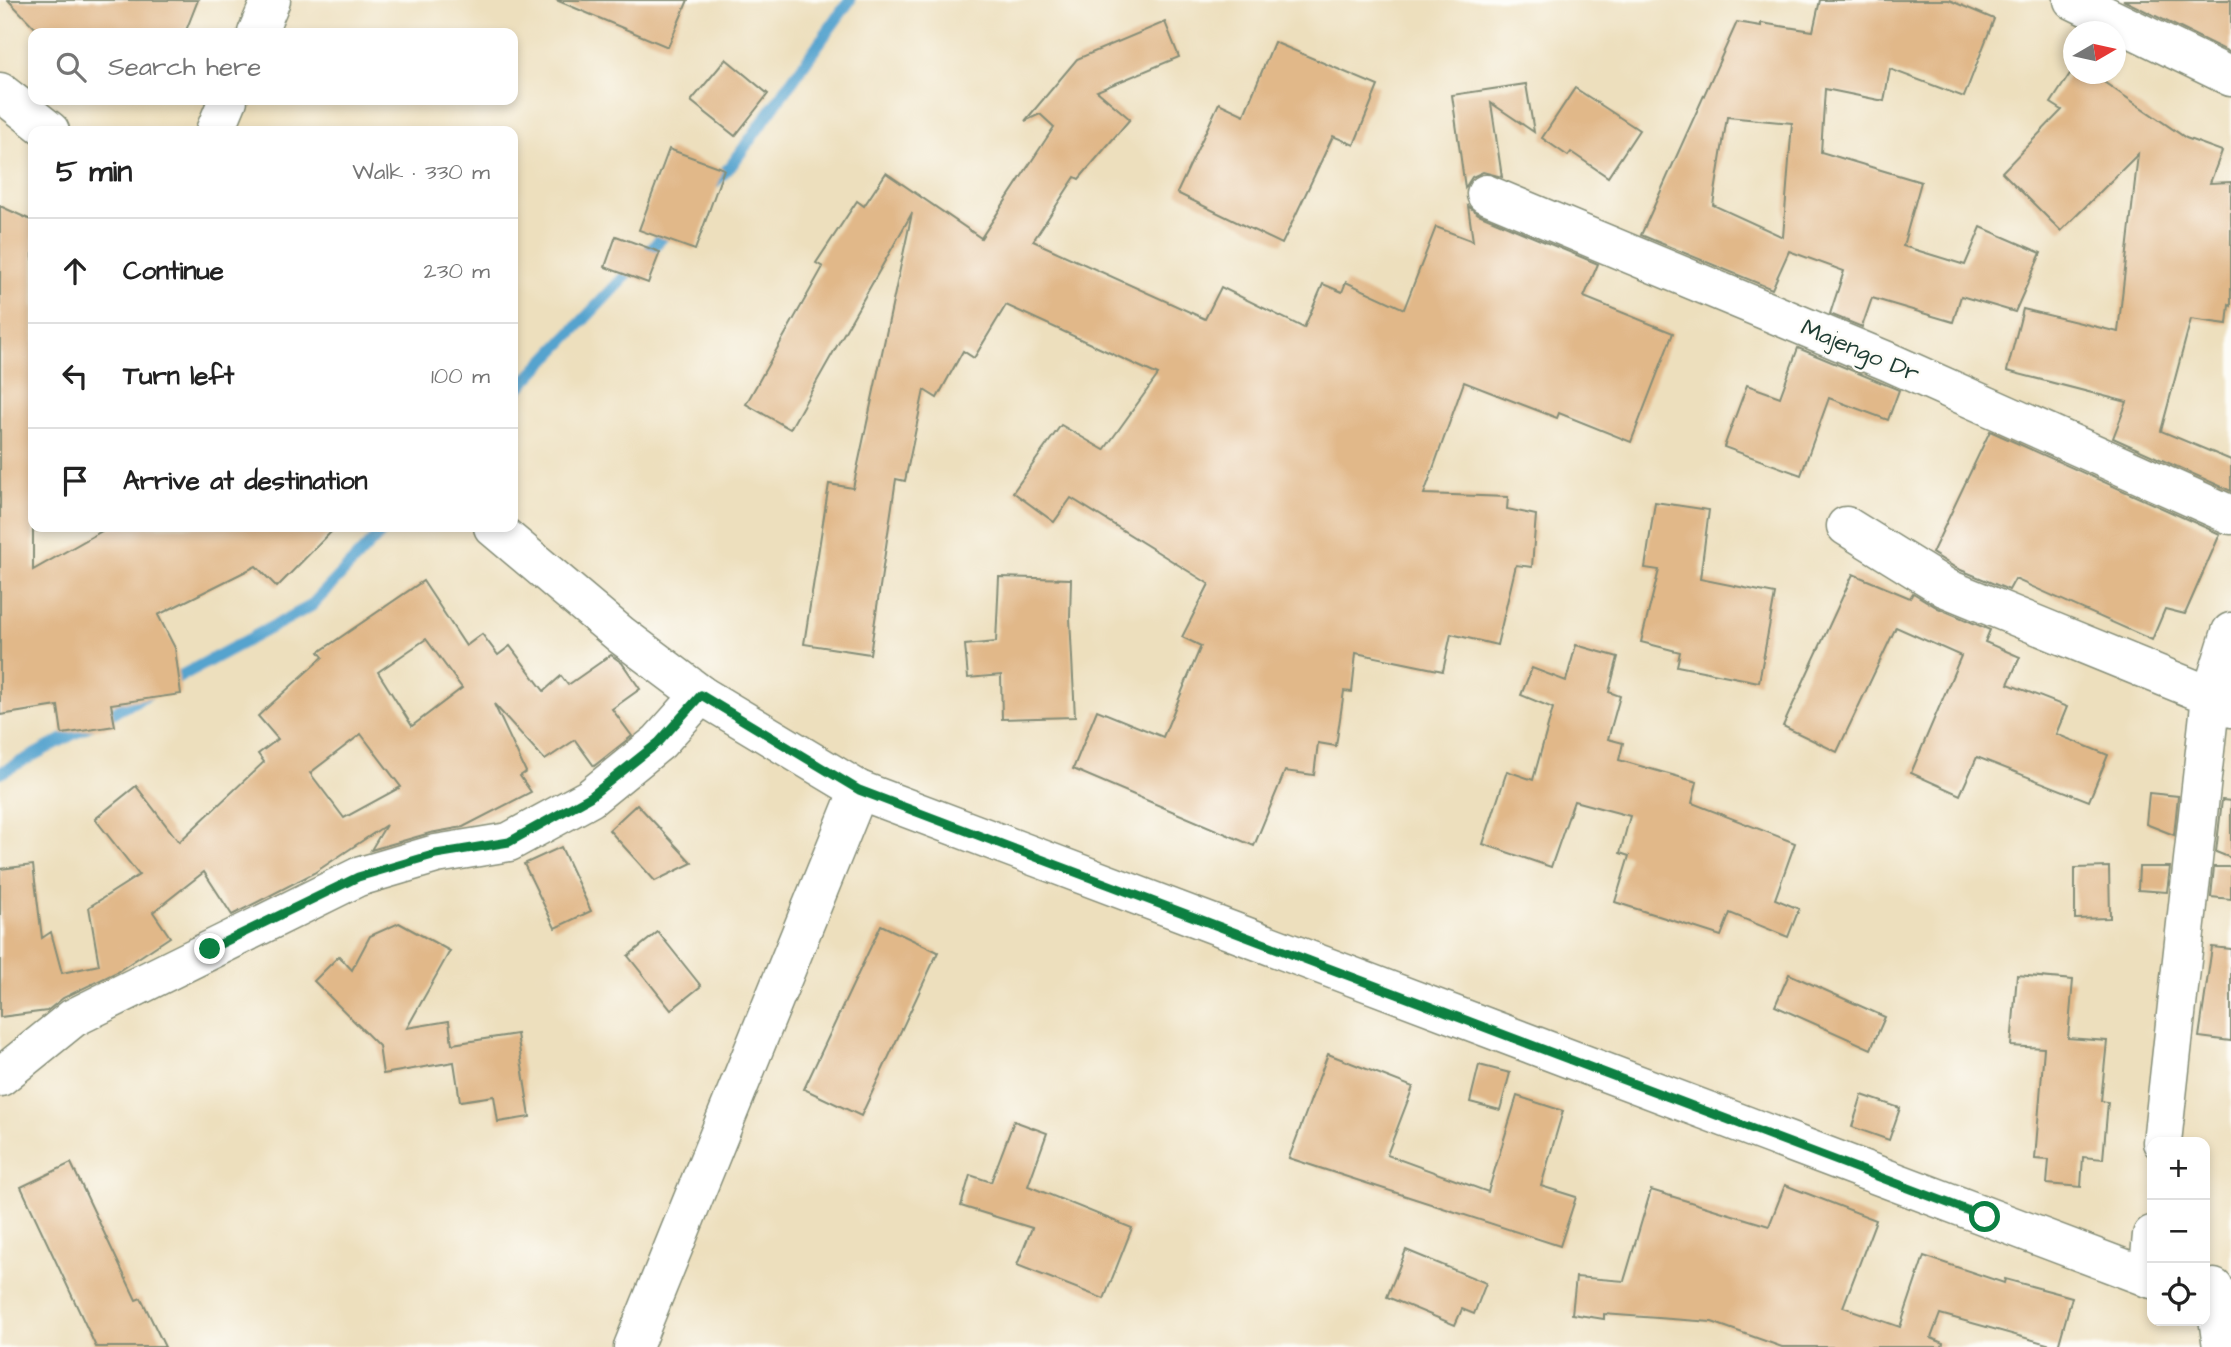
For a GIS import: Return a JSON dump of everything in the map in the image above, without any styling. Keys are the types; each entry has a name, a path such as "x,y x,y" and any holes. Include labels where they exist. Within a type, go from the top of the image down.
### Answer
{"street":[{"path":"259,28 271,0"},
{"path":"2073,0 2231,77"},
{"path":"0,92 44,126"},
{"path":"217,126 226,105"},
{"name":"Majengo Dr","path":"1486,194 1886,362 2231,515"},
{"path":"1846,526 1946,588 2221,702"},
{"path":"499,532 621,635 701,695 859,790 2147,1278"},
{"path":"2163,1137 2231,632"},
{"path":"0,1077 73,1018 358,877 436,854 509,842 590,797 659,742 701,695"},
{"path":"633,1347 859,790"},
{"path":"2217,1288 2221,1347"}],"building":[{"path":"8,0 198,0 187,28 35,28"},
{"path":"556,0 688,0 668,47"},
{"path":"1820,0 1949,0 1994,19 1964,97 1890,69 1884,101 1825,89 1821,152 1921,182 1903,246 1965,265 1981,227 2041,253 2015,312 1961,296 1953,322 1872,298 1862,327 1830,314 1844,271 1789,251 1772,289 1641,235 1737,22 1813,31","holes":["1727,117 1792,123 1783,237 1713,205"]},
{"path":"2123,0 2231,0 2231,53"},
{"path":"1165,22 1179,57 1097,91 1130,119 1079,179 1075,177 1033,241 1205,319 1221,287 1304,328 1323,284 1342,292 1346,282 1404,309 1436,227 1473,241 1468,206 1478,214 1598,264 1584,297 1673,333 1631,442 1559,413 1557,418 1464,382 1424,494 1508,497 1507,509 1536,515 1532,567 1516,565 1497,645 1451,634 1443,671 1356,653 1352,692 1344,691 1336,746 1318,743 1314,775 1285,771 1254,846 1073,769 1097,710 1163,737 1201,646 1182,637 1209,584 1071,498 1054,522 1013,492 1061,425 1104,450 1158,375 1006,305 974,358 963,351 937,398 924,390 905,481 896,479 870,654 804,644 829,484 853,488 912,213 790,429 746,404 823,267 816,263 857,201 864,206 886,173 981,238 1054,127 1040,114 1025,121 1077,59"},
{"path":"1274,42 1378,86 1354,145 1333,136 1282,244 1177,193 1219,103 1244,115"},
{"path":"726,59 768,94 735,136 691,101"},
{"path":"1526,84 1534,132 1491,103 1502,177 1483,172 1472,177 1465,188 1452,95"},
{"path":"2063,84 2107,84 2186,138 2222,151 2210,183 2231,182 2231,306 2229,305 2227,324 2191,319 2161,431 2231,460 2231,491 2113,438 2127,402 2007,371 2023,309 2118,332 2138,154 2061,231 2002,172 2062,110 2051,103"},
{"path":"1575,88 1639,130 1608,177 1571,152 1568,156 1542,138"},
{"path":"669,149 724,169 695,250 639,230"},
{"path":"0,206 28,219 28,532 33,532 33,570 100,532 331,532 277,587 256,566 158,615 175,648 181,694 111,704 115,726 62,734 58,706 0,715"},
{"path":"616,236 660,252 648,283 605,267"},
{"path":"1798,348 1899,390 1888,420 1829,398 1801,475 1724,447 1747,385 1780,397"},
{"path":"1990,431 2220,534 2185,614 2165,609 2152,640 2015,579 2009,590 1956,568 1932,553"},
{"path":"1655,502 1709,510 1700,579 1775,594 1759,682 1677,666 1680,652 1641,642 1659,570 1645,568"},
{"path":"1853,574 1910,598 1913,593 1938,608 1990,630 1985,642 2020,657 2008,684 2067,707 2056,734 2108,755 2089,801 1977,757 1960,795 1911,773 1961,656 1896,627 1837,752 1783,726"},
{"path":"999,577 1071,579 1070,618 1075,717 1002,719 1001,675 968,678 965,645 996,642"},
{"path":"423,581 466,646 482,634 498,655 510,646 544,691 561,676 568,685 611,655 622,663 640,689 612,709 632,736 594,766 575,740 545,760 494,704 526,772 520,776 531,792 463,827 430,833 371,850 386,825 314,873 232,915 204,872 153,912 170,937 117,972 63,998 47,1011 0,1017 0,869 33,865 42,938 51,932 62,973 99,965 89,907 139,875 95,819 136,786 179,842 264,762 258,754 278,739 258,716 323,657 319,652","holes":["426,639 462,688 412,726 378,672","361,734 401,787 344,818 310,773"]},
{"path":"1576,645 1618,657 1609,692 1620,696 1608,739 1623,743 1619,760 1697,782 1692,803 1795,843 1775,899 1799,909 1788,937 1730,913 1721,936 1615,902 1629,856 1620,853 1630,816 1574,801 1551,867 1483,844 1507,771 1533,780 1553,708 1521,695 1532,668 1566,681"},
{"path":"2149,793 2178,796 2174,835 2146,824"},
{"path":"2222,800 2231,801 2231,858 2216,852"},
{"path":"637,804 692,863 655,881 609,830"},
{"path":"561,847 591,911 555,928 524,864"},
{"path":"2109,867 2110,918 2075,919 2075,868"},
{"path":"2139,867 2170,867 2167,892 2138,890"},
{"path":"2214,867 2231,867 2231,899 2211,897"},
{"path":"399,923 450,951 407,1028 449,1021 452,1044 517,1034 530,1117 498,1122 494,1096 460,1101 454,1062 383,1074 379,1046 314,981 339,956 352,970 370,936"},
{"path":"881,925 938,952 861,1116 804,1089"},
{"path":"658,932 701,986 671,1010 628,956"},
{"path":"2212,947 2231,949 2231,1041 2199,1037"},
{"path":"1789,974 1885,1017 1871,1049 1775,1006"},
{"path":"2017,975 2073,980 2068,1038 2107,1041 2101,1101 2108,1102 2103,1159 2083,1157 2081,1187 2047,1184 2049,1160 2035,1159 2044,1048 2011,1046"},
{"path":"1328,1054 1413,1087 1387,1155 1488,1192 1517,1096 1563,1111 1541,1186 1576,1197 1560,1246 1289,1158"},
{"path":"1479,1065 1510,1073 1500,1110 1470,1102"},
{"path":"1862,1095 1900,1108 1889,1140 1852,1127"},
{"path":"1014,1121 1047,1133 1028,1186 1132,1228 1104,1299 1017,1265 1032,1228 961,1206 970,1175 991,1182"},
{"path":"71,1163 136,1300 141,1298 165,1347 96,1347 21,1187"},
{"path":"1785,1185 1876,1220 1843,1307 1900,1327 1924,1256 2004,1283 2005,1279 2072,1297 2058,1347 1940,1314 1931,1338 1943,1343 1942,1347 1782,1347 1712,1322 1604,1314 1604,1319 1572,1314 1576,1277 1624,1281 1651,1190 1769,1226"},
{"path":"1406,1250 1486,1283 1474,1314 1462,1309 1455,1325 1387,1297"}],"waterway":[{"path":"712,185 731,166 850,0"},
{"path":"518,389 673,226"},
{"path":"164,685 311,606 381,532"},
{"path":"0,773 148,694"}],"route":[{"path":"210,949 358,877 436,854 509,842 590,797 659,742 701,695 859,790 1985,1217"}]}
